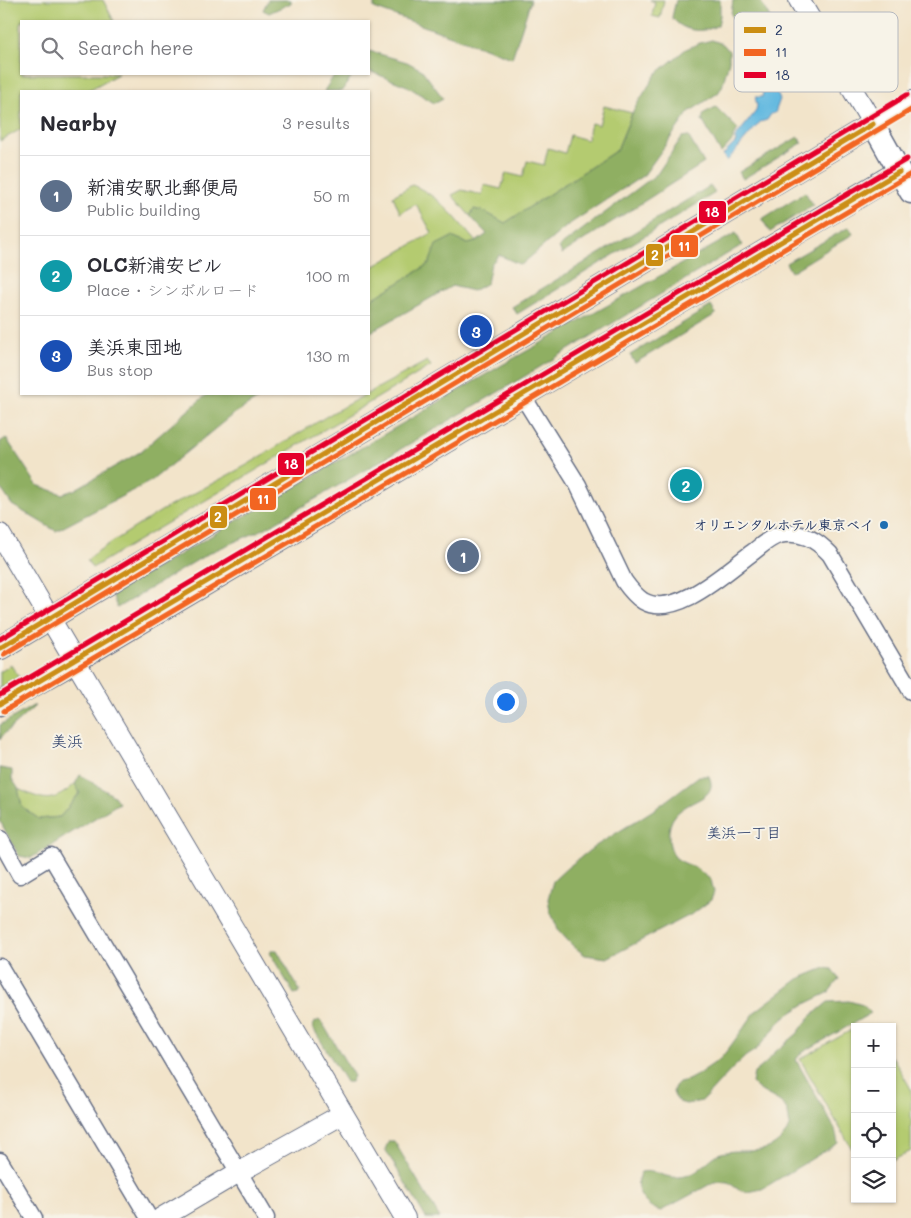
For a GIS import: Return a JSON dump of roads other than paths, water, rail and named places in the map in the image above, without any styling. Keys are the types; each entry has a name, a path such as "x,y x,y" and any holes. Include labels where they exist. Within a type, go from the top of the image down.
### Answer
{"main road":[{"path":"0,648 873,124 905,169 911,192"},
{"path":"0,704 905,169"}],"street":[{"path":"799,0 806,12"},
{"path":"854,92 873,124 911,101"},
{"path":"522,395 578,485 624,581 632,592 643,601 657,604 680,602 702,589 777,536 793,534 809,537 822,545 830,554 911,691"},
{"path":"0,534 405,1218"},
{"path":"0,839 20,874 51,856 266,1218"},
{"path":"0,967 149,1218"},
{"path":"161,1218 343,1114"},
{"path":"0,1161 34,1218"}],"water":[{"path":"763,92 776,92 780,99 775,113 771,114 767,120 760,122 727,161 723,155 736,142 735,138 756,111 755,97 762,97"}],"place":[{"name":"美浜東団地","path":"476,331"},
{"name":"OLC新浦安ビル","path":"686,485"},
{"name":"オリエンタルホテル東京ベイ","path":"884,525"},
{"name":"新浦安駅北郵便局","path":"463,556"}],"district":[{"name":"美浜","path":"67,741"},
{"name":"美浜一丁目","path":"744,833"}]}
